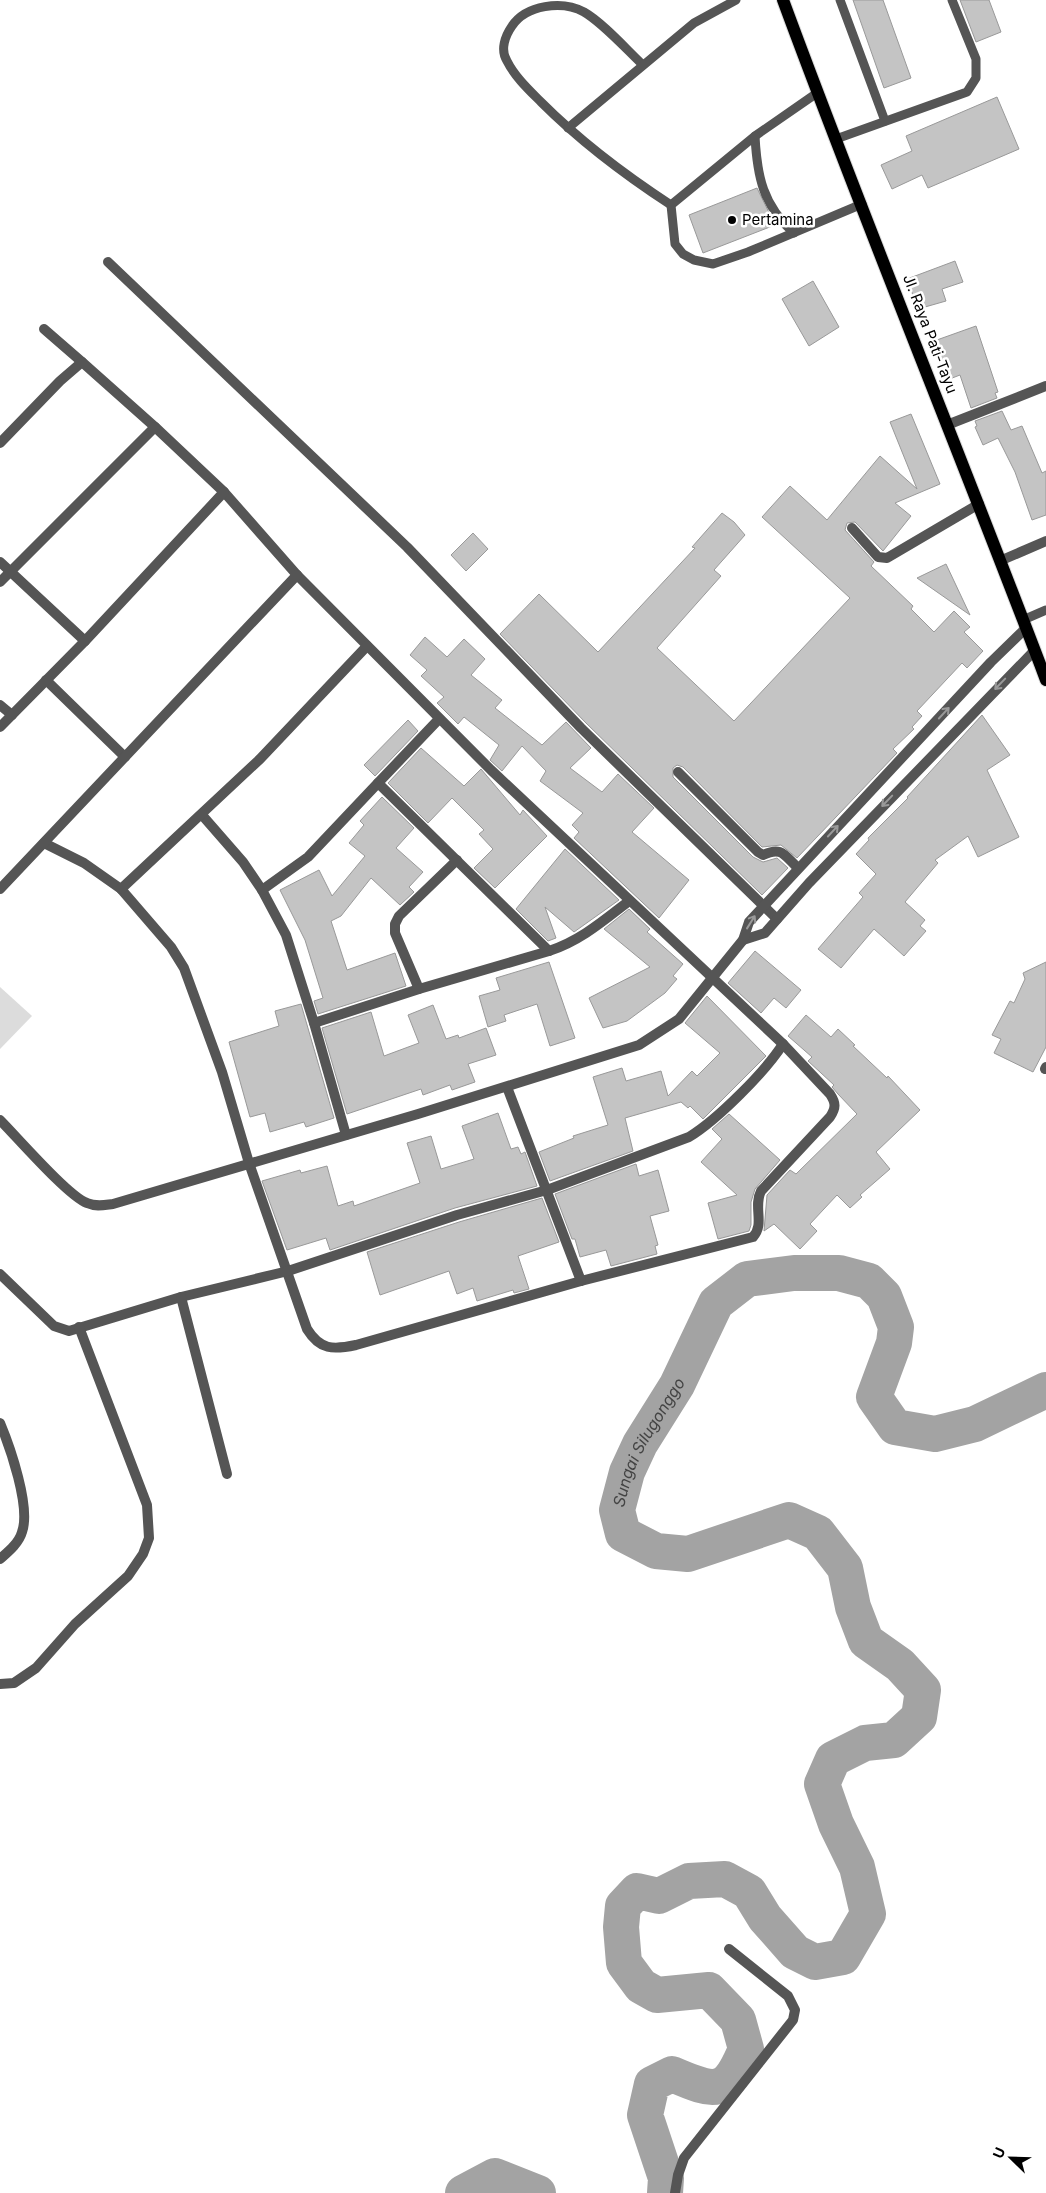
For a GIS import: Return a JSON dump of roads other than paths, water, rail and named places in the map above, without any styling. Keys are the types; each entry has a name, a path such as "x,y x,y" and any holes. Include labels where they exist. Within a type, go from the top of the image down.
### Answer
{"main road":[{"name":"Jl. Raya Pati-Tayu","path":"783,0 947,425 1002,560 1046,680"}],"street":[{"path":"108,262 407,547 581,728 777,919"},
{"path":"44,329 155,427 224,492 297,575 439,719 782,1044 830,1094 834,1101 835,1109 830,1118 761,1191 757,1200 759,1223 756,1234 740,1242 581,1281 338,1349 314,1341 307,1329 249,1163 222,1072 184,968 171,947 121,889 84,863 44,843"},
{"path":"0,443 60,381 82,362"},
{"path":"947,425 1046,386"},
{"path":"0,582 155,427"},
{"path":"0,727 85,641 224,492"},
{"path":"852,528 878,557 887,558 980,504"},
{"path":"1002,560 1046,540"},
{"path":"0,562 85,641"},
{"path":"0,889 297,575"},
{"path":"0,1120 68,1189 84,1203 96,1207 113,1204 507,1087 639,1045 679,1019 743,940 749,922 1025,624"},
{"path":"121,889 260,759 367,646"},
{"path":"743,940 765,933 829,863 1034,650"},
{"path":"46,680 125,757"},
{"path":"0,705 12,715"},
{"path":"262,890 308,856 439,719"},
{"path":"678,772 758,852 763,854 774,850 780,851 798,868"},
{"path":"378,783 548,951"},
{"path":"202,815 243,862 262,890 286,936 314,1023 346,1135"},
{"path":"815,850 829,863"},
{"path":"419,989 396,933 395,924 399,916 457,860"},
{"path":"314,1023 419,989 568,945 629,901"},
{"path":"0,1274 54,1326 69,1331 181,1298 288,1271 457,1215 547,1190 689,1137 703,1128 773,1060 782,1044"},
{"path":"507,1087 581,1281"},
{"path":"181,1298 227,1474"},
{"path":"0,1684 14,1684 36,1668 75,1624 128,1576 143,1554 150,1538 147,1505 79,1327"},
{"path":"0,1422 13,1454 24,1509 22,1532 13,1547 0,1559"},
{"path":"675,2193 678,2175 684,2158 793,2020 795,2010 788,1996 729,1949"}],"lane":[{"path":"568,128 694,23 736,0"},
{"path":"840,0 886,121"},
{"path":"836,139 967,92 976,78 976,59 952,0"},
{"path":"643,64 583,11 561,4 534,8 513,24 504,41 506,60 525,86 568,128 638,183 672,205"},
{"path":"672,205 755,136 817,92"},
{"path":"755,136 757,170 766,195 778,218 794,232"},
{"path":"672,205 675,244 683,254 700,262 713,264 862,204"},
{"path":"1025,624 1046,610"}],"waterway":[{"name":"Sungai Silugonggo","path":"665,2193 666,2178 645,2115 652,2084 672,2074 699,2085 718,2086 725,2083 732,2075 746,2049 738,2020 709,1990 657,1995 641,1986 624,1963 621,1927 623,1906 637,1891 659,1896 689,1881 725,1879 749,1892 765,1918 795,1952 815,1962 843,1957 868,1914 857,1867 836,1824 822,1784 833,1759 865,1743 894,1740 919,1717 923,1690 900,1665 866,1641 853,1607 845,1568 818,1533 789,1520 688,1554 656,1551 623,1534 617,1510 627,1472 640,1444 677,1385 716,1303 747,1279 794,1273 839,1273 869,1281 884,1296 896,1327 894,1343 874,1397 895,1427 935,1434 975,1424 1046,1390"},
{"name":"Sungai Silugonggo","path":"463,2193 495,2176 538,2193"}],"place":[{"name":"Pertamina","path":"732,220"}]}
